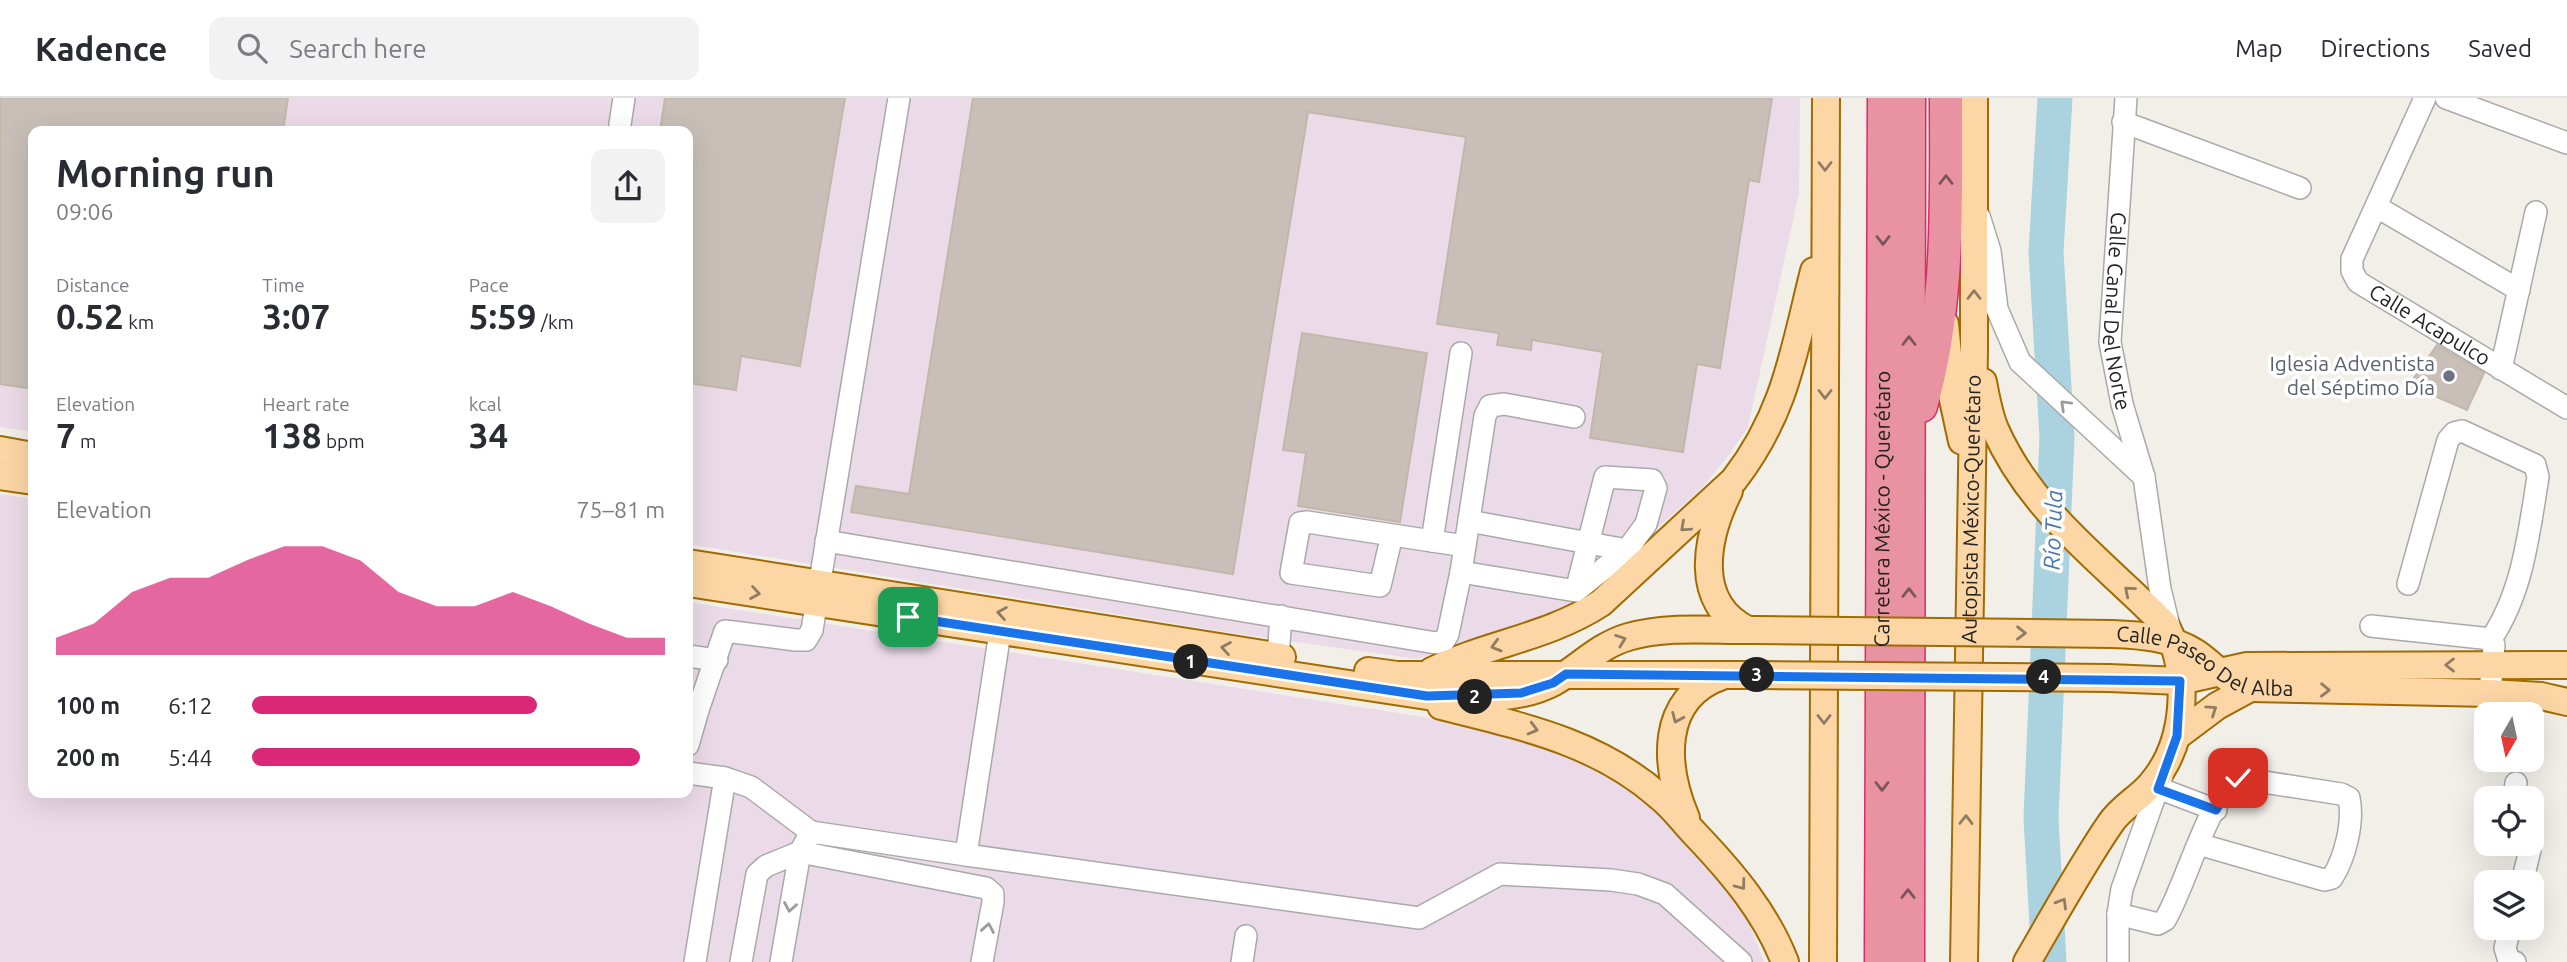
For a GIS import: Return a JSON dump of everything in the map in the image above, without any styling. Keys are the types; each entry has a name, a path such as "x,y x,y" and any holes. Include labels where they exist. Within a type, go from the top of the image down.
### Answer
{"highway":[{"name":"Carretera México - Querétaro","path":"1881,962 1884,98"},
{"name":"Carretera México - Querétaro","path":"1908,962 1909,98"},
{"path":"1909,440 1930,370 1943,286 1946,98"}],"main road":[{"path":"1823,962 1826,98"},
{"name":"Autopista México-Querétaro","path":"1964,962 1974,349 1974,98"},
{"path":"1424,675 1466,656 1542,634 1581,616 1601,603 1734,480 1765,435 1781,400 1825,229"},
{"path":"1943,286 1952,394 1972,484"},
{"path":"1974,349 1994,427 2021,478 2058,524 2160,620 2173,642 2180,681 2177,736 2161,778 2115,815 2027,962"},
{"path":"0,450 28,455"},
{"path":"0,476 28,480"},
{"path":"1734,480 1715,528 1708,574 1712,593 1722,610 1753,630"},
{"path":"693,564 1000,632 1396,693 1536,729 1585,748 1662,797 1745,891 1763,917 1785,962"},
{"path":"693,583 817,593"},
{"name":"Calle Paseo Del Alba","path":"817,593 1278,656 1397,675 1726,674 2180,681 2247,666 2491,652 2567,666"},
{"name":"Calle Paseo Del Alba","path":"1396,693 1458,697 1505,696 1537,689 1566,674 1601,648 1633,636 1664,631 1753,630 2112,634 2173,642 2197,654 2231,682 2250,688 2490,693 2541,696 2567,702"},
{"path":"1695,834 1673,782 1671,735 1677,714 1691,694 1701,685 1726,674"},
{"path":"2177,736 2217,706 2250,688"}],"street":[{"path":"620,126 624,98"},
{"path":"693,709 717,660 725,631 806,640 813,630 899,98"},
{"name":"Calle Canal Del Norte","path":"2126,98 2110,342 2122,404 2144,477 2161,589 2173,642"},
{"name":"Calle Acapulco","path":"2425,98 2352,259 2352,271 2358,282 2567,408"},
{"path":"2446,98 2567,143"},
{"path":"2123,122 2300,188"},
{"name":"Calle Canal Del Norte","path":"1975,203 1990,251 1997,309 2020,362 2110,449 2144,477"},
{"path":"2377,206 2519,290"},
{"path":"2501,369 2536,212"},
{"path":"1432,541 1461,353"},
{"path":"826,541 1436,643 1444,641 1448,634 1461,572 1485,416 1490,407 1504,404 1574,416"},
{"path":"2408,584 2448,440 2454,433 2462,431 2535,465 2538,477 2525,558 2491,652 2490,693"},
{"path":"1461,572 1576,591 1626,550 1646,524 1656,488 1652,480 1605,477 1576,591"},
{"path":"1469,521 1626,550"},
{"path":"1392,535 1380,586 1292,573 1300,523 1392,535 1465,546"},
{"path":"1278,656 1281,617"},
{"path":"2371,626 2491,652"},
{"path":"966,855 1000,632"},
{"path":"693,657 717,660"},
{"path":"693,774 725,778 751,787 811,832 1419,918 1500,874 1638,884 1665,894 1741,962"},
{"path":"695,962 725,778"},
{"path":"2118,962 2118,914 2127,871 2161,778 2216,810"},
{"path":"2118,914 2158,924 2165,920 2198,844 2232,783 2238,778 2341,794 2349,798 2351,807 2345,846 2332,878 2324,880 2198,844"},
{"path":"781,962 800,852 811,832"},
{"path":"741,962 757,874 766,866 800,852 986,888 993,894 982,962"},
{"path":"1242,962 1246,936"},
{"path":"2507,940 2505,948 2512,961"}],"shaded area":[{"path":"0,98 1800,98 1799,193 1748,427 1729,455 1700,490 1567,609 1417,659 1232,633 693,545 693,126 28,126 28,431 0,427"},
{"path":"0,494 28,498 28,798 693,798 693,603 1481,726 1568,753 1617,775 1737,892 1764,962 0,962"}],"building":[{"path":"0,98 288,98 284,126 28,126 28,388 0,384"},
{"path":"665,98 845,98 800,366 741,356 736,390 693,384 693,126 661,126"},
{"path":"973,98 1772,98 1759,182 1749,180 1720,368 1697,364 1683,452 1590,438 1603,352 1532,340 1531,350 1497,345 1499,333 1437,324 1466,137 1308,112 1233,574 851,512 856,486 909,494"},
{"path":"1302,333 1427,353 1400,522 1298,506 1306,453 1283,450"},
{"name":"Iglesia Adventista del Séptimo Día","path":"2437,345 2484,373 2467,410 2409,385"}],"waterway":[{"name":"Río Tula","path":"2049,962 2041,818 2057,437 2046,252 2055,98"}],"place":[{"name":"Iglesia Adventista del Séptimo Día","path":"2449,376"}],"route":[{"path":"908,617 1427,696 1505,696 1537,689 1566,674 2109,678 2180,681 2177,736 2158,789 2216,810 2232,783 2238,778"}]}
